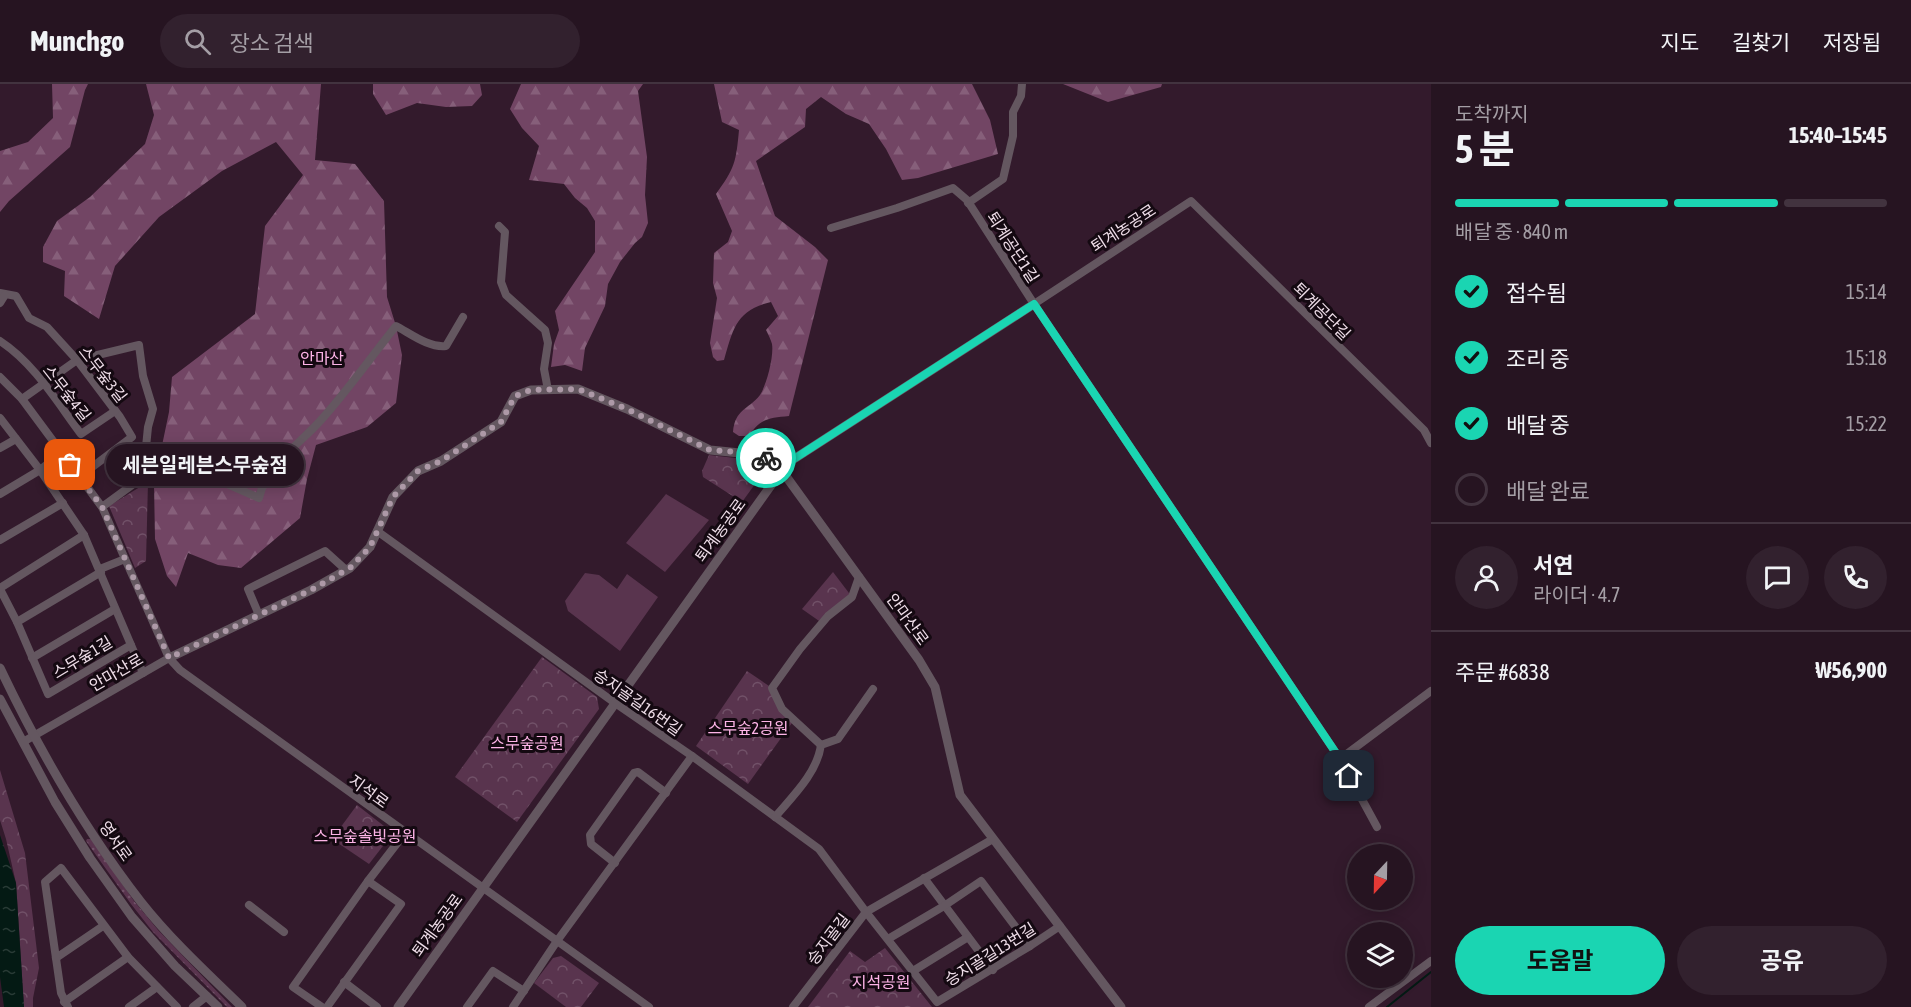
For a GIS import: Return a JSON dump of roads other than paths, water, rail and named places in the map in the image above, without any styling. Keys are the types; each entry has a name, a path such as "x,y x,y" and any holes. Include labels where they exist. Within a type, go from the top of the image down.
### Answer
{"street":[{"path":"968,202 1003,179 1013,136 1013,112 1021,96 1022,84"},
{"name":"퇴계공단1길","path":"831,228 953,188 968,202 1340,759 1377,827"},
{"name":"퇴계농공로","path":"398,1007 772,484 780,468 1191,201"},
{"name":"퇴계공단길","path":"1191,201 1424,430 1431,443"},
{"path":"499,226 505,232 501,282 506,295 545,330 548,343 544,369 548,390"},
{"path":"0,303 2,294"},
{"name":"스무숲3길","path":"2,294 16,296 28,318 46,327 77,360 132,437"},
{"path":"144,471 207,484 218,480 259,498 262,486 273,468 322,419 396,326 440,347 446,346 463,317"},
{"name":"스무숲4길","path":"0,341 15,351 43,383 81,434 115,411"},
{"path":"22,399 77,360 139,345 143,376 153,409 148,427 143,477 102,507"},
{"path":"0,377 22,399 102,507 169,658"},
{"name":"안마산로","path":"22,742 169,658 311,590 346,570 370,547 393,497 418,471 441,461 501,422 515,396 531,390 578,389 627,409 710,450 760,454 780,468 919,660 935,687 960,795 1121,1007"},
{"name":"스무숲1길","path":"0,418 40,470 84,535 131,645 48,694 0,589 84,535"},
{"path":"79,477 148,427"},
{"path":"0,448 16,439"},
{"path":"0,494 40,470 62,452"},
{"path":"0,540 63,503"},
{"name":"승지골길16번길","path":"377,531 819,849 866,912"},
{"path":"259,615 248,589 325,551 346,570"},
{"path":"17,622 100,571 125,559"},
{"path":"821,745 782,709 772,688 800,649 828,616 852,597 859,578"},
{"name":"스무숲1길","path":"32,658 115,609"},
{"path":"131,645 144,673"},
{"name":"지석로","path":"169,658 180,670 649,1007"},
{"name":"영서로","path":"0,668 34,736 77,810 141,902 174,940 242,1007"},
{"path":"821,745 838,739 873,689"},
{"path":"1340,759 1431,691"},
{"path":"0,699 8,702 13,695"},
{"name":"영서로","path":"0,699 42,779 90,858 132,917 174,966 218,1007"},
{"path":"775,817 798,791 819,758 821,745"},
{"path":"513,1007 557,941 692,756"},
{"path":"42,779 46,772 56,774"},
{"path":"615,863 591,844 590,835 633,773 638,772 666,793"},
{"path":"368,881 401,904 324,1007 293,987 368,881 405,833"},
{"name":"승지골길","path":"793,1007 866,912 993,839"},
{"path":"128,957 66,1004 61,993 45,882 61,867 128,957 177,1007"},
{"path":"924,878 993,970"},
{"path":"888,939 981,881 1030,946"},
{"path":"249,905 284,932"},
{"name":"승지골길13번길","path":"866,912 937,1002 993,970 1060,926"},
{"path":"56,958 103,926"},
{"name":"승지골길13번길","path":"913,971 968,937"},
{"path":"1369,1007 1431,960"},
{"path":"466,1007 493,970 524,991"},
{"path":"344,982 377,1007"},
{"path":"129,1007 157,987"},
{"path":"194,1007 207,996"}],"water":[{"path":"0,835 16,883 24,1007 4,1007 0,977"}],"waterway":[{"path":"1387,1007 1431,972"}],"place":[{"name":"세븐일레븐스무숲점","path":"70,465"}],"park label":[{"name":"안마산","path":"322,358"},
{"name":"스무숲2공원","path":"748,728"},
{"name":"스무숲공원","path":"527,743"},
{"name":"스무숲솔빛공원","path":"365,836"},
{"name":"지석공원","path":"881,982"}]}
